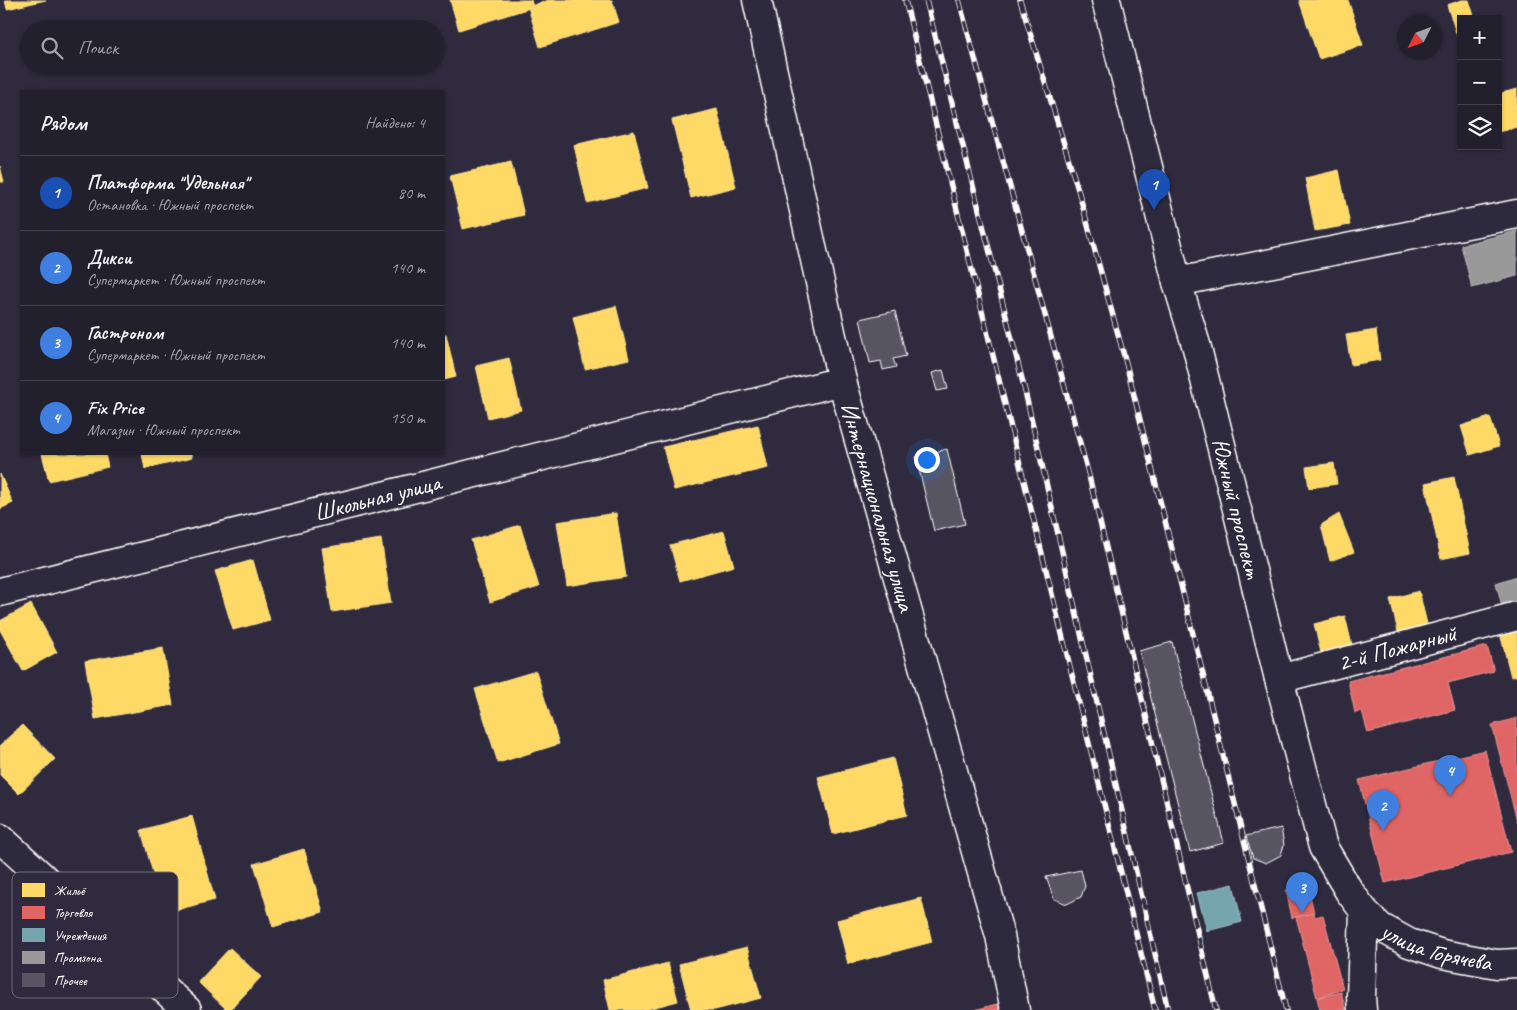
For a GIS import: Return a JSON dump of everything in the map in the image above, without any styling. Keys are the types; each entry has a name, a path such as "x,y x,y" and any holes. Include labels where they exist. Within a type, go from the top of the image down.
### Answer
{"street":[{"name":"Интернациональная улица","path":"757,0 842,381 1000,936 1015,1010"},
{"name":"Южный проспект","path":"1106,0 1177,282 1197,348 1279,680 1323,847 1364,912"},
{"path":"1177,282 1517,214"},
{"name":"Школьная улица","path":"0,592 842,381"},
{"name":"2-й Пожарный","path":"1279,680 1517,616"},
{"path":"0,838 37,872"},
{"path":"1362,1010 1360,997 1364,912"},
{"name":"улица Горячева","path":"1364,912 1380,927 1409,943 1442,954 1497,964 1517,963"},
{"path":"174,998 187,1010"}],"building: Жильё":[{"path":"5,0 46,0 7,9"},
{"path":"450,0 531,0 533,7 459,30"},
{"path":"549,0 612,0 619,22 540,47 528,7"},
{"path":"1299,0 1348,0 1363,45 1319,59"},
{"path":"1462,0 1469,0 1474,15 1457,15 1457,36 1447,5"},
{"path":"1517,89 1517,127 1502,131 1502,105 1502,93"},
{"path":"717,109 736,187 691,198 672,120"},
{"path":"634,131 648,188 587,203 574,145"},
{"path":"511,162 524,215 463,229 450,176"},
{"path":"0,166 4,182 0,182"},
{"path":"1339,170 1350,225 1315,231 1305,178"},
{"path":"616,306 629,359 585,369 573,317"},
{"path":"1376,330 1380,360 1351,365 1346,335"},
{"path":"445,334 446,334 456,377 445,380"},
{"path":"509,358 521,410 488,418 476,366"},
{"path":"1490,417 1499,446 1470,455 1461,426"},
{"path":"758,425 768,468 674,490 663,447"},
{"path":"42,455 105,455 108,467 49,481"},
{"path":"142,455 191,455 192,458 145,469"},
{"path":"1334,463 1337,484 1309,488 1306,467"},
{"path":"0,474 13,503 0,509"},
{"path":"1454,477 1470,553 1441,559 1425,483"},
{"path":"616,513 626,577 567,586 557,522"},
{"path":"1339,514 1354,552 1330,561 1321,525"},
{"path":"520,525 539,587 490,602 471,540"},
{"path":"724,531 734,566 680,581 670,545"},
{"path":"381,539 391,603 332,612 322,548"},
{"path":"253,560 270,620 233,630 215,571"},
{"path":"1419,591 1429,632 1400,640 1390,599"},
{"path":"31,604 57,652 23,671 0,630 0,621"},
{"path":"1345,616 1353,649 1322,657 1314,624"},
{"path":"1517,629 1517,676 1511,677 1500,633"},
{"path":"163,648 173,705 95,719 85,661"},
{"path":"536,671 559,744 498,763 475,689"},
{"path":"22,725 55,759 19,794 0,775 0,745"},
{"path":"893,758 907,815 833,834 818,777"},
{"path":"192,816 215,900 178,909 178,872 153,872 141,830"},
{"path":"304,849 323,912 273,927 254,864"},
{"path":"921,898 932,942 848,964 837,920"},
{"path":"747,947 761,998 715,1010 691,1010 679,964"},
{"path":"230,948 261,977 230,1010 227,1010 198,982"},
{"path":"668,963 678,1001 644,1010 610,1010 603,980"}],"building: Торговля":[{"path":"1487,646 1494,671 1448,683 1455,710 1368,733 1362,711 1355,713 1348,681"},
{"path":"1517,718 1517,821 1492,725"},
{"path":"1485,750 1511,852 1385,883 1359,780"},
{"path":"1286,890 1303,891 1310,895 1314,913 1292,918"},
{"path":"1314,913 1315,917 1323,915 1343,989 1317,998 1296,917"},
{"path":"1341,992 1346,1010 1320,1010 1317,998"},
{"path":"1001,1003 1002,1010 975,1010"},
{"path":"1001,1003 1002,1010 975,1010"}],"building: Учреждения":[{"path":"1233,884 1242,922 1207,931 1197,893"}],"building: Промзона":[{"path":"1517,231 1517,276 1472,288 1461,245"},
{"path":"1517,576 1517,606 1503,610 1496,583"}],"building: Прочее":[{"path":"895,311 906,356 893,359 896,367 883,370 881,361 870,363 860,319"},
{"path":"943,370 948,389 937,391 932,373"},
{"path":"947,449 965,524 934,531 916,457"},
{"path":"1172,642 1224,843 1190,852 1139,651"},
{"path":"1281,828 1284,845 1281,855 1266,863 1253,858 1246,836"},
{"path":"1081,870 1085,886 1081,897 1067,904 1054,899 1046,877"}],"railway":[{"path":"905,0 1155,1010"},
{"path":"926,0 1024,387 1168,1010"},
{"path":"959,0 1089,476 1216,1010"},
{"path":"1020,0 1079,193 1126,363 1286,1010"}],"place":[{"name":"Платформа \"Удельная\"","path":"1154,210"},
{"name":"Fix Price","path":"1450,796"},
{"name":"Дикси","path":"1383,831"},
{"name":"Гастроном","path":"1302,913"}]}
